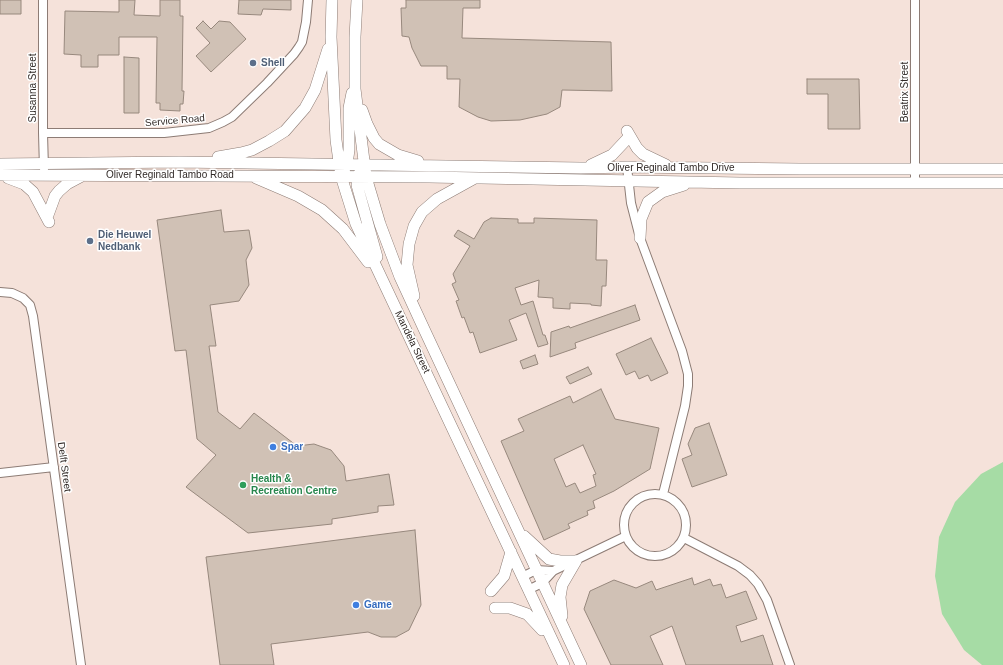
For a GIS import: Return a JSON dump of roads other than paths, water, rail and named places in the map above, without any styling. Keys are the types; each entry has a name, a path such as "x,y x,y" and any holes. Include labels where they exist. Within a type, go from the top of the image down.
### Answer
{"main road":[{"path":"332,0 331,37 333,98 343,164"},
{"name":"Mandela Street","path":"357,0 355,89 364,164 362,177 400,277 581,665"},
{"path":"179,162 241,153 261,146 285,130 305,108 315,90 331,37"},
{"path":"341,176 343,164 350,150 350,102 355,89"},
{"path":"355,89 367,124 374,138 379,144 398,155 437,165"},
{"path":"581,168 612,155 627,135 643,154 672,168"},
{"name":"Oliver Reginald Tambo Road","path":"0,164 179,162 343,164"},
{"name":"Oliver Reginald Tambo Drive","path":"343,164 581,168 627,167 1003,170"},
{"name":"Oliver Reginald Tambo Road","path":"0,175 132,174 341,176"},
{"path":"0,175 18,181 29,187 38,198 49,218 55,196 59,191 67,184 84,175"},
{"path":"250,176 309,201 333,219 348,235 384,285"},
{"name":"Mandela Street","path":"341,176 356,224 384,285 412,340 554,647 564,665"},
{"name":"Oliver Reginald Tambo Drive","path":"341,176 696,182 915,184 1003,183"},
{"path":"362,177 357,185 384,285"},
{"path":"424,329 407,265 411,236 418,218 428,207 446,193 475,178"},
{"path":"640,238 643,214 648,202 652,198 669,189 696,182"},
{"path":"519,532 549,559 576,561"},
{"path":"491,591 504,576 511,552"},
{"path":"563,626 560,592 564,580 576,561"},
{"path":"495,608 510,608 527,614 537,624 554,647"}],"street":[{"name":"Susanna Street","path":"43,0 44,175"},
{"name":"Service Road","path":"43,133 164,134 209,128 223,122 232,116 258,92 297,51 304,35 308,0"},
{"name":"Beatrix Street","path":"915,0 915,184"},
{"path":"627,167 631,203 640,238 682,351 688,374 685,406 663,494"},
{"name":"Delft Street","path":"0,292 12,293 23,298 28,303 32,311 35,323 81,665"},
{"path":"0,473 54,467"},
{"path":"654,493 663,494 673,499 681,506 686,516 687,528 684,538 674,550 668,554 653,556 637,550 626,536 624,526 626,515 636,500 644,495 654,493"},
{"path":"528,590 542,583 553,571 626,536"},
{"path":"684,538 738,566 758,584 767,600 790,665"},
{"path":"522,577 536,570 553,571"}],"place":[{"name":"Shell","path":"253,63"},
{"name":"Die Heuwel Nedbank","path":"90,241"},
{"name":"Spar","path":"273,447"},
{"name":"Health & Recreation Centre","path":"243,485"},
{"name":"Game","path":"356,605"}]}
